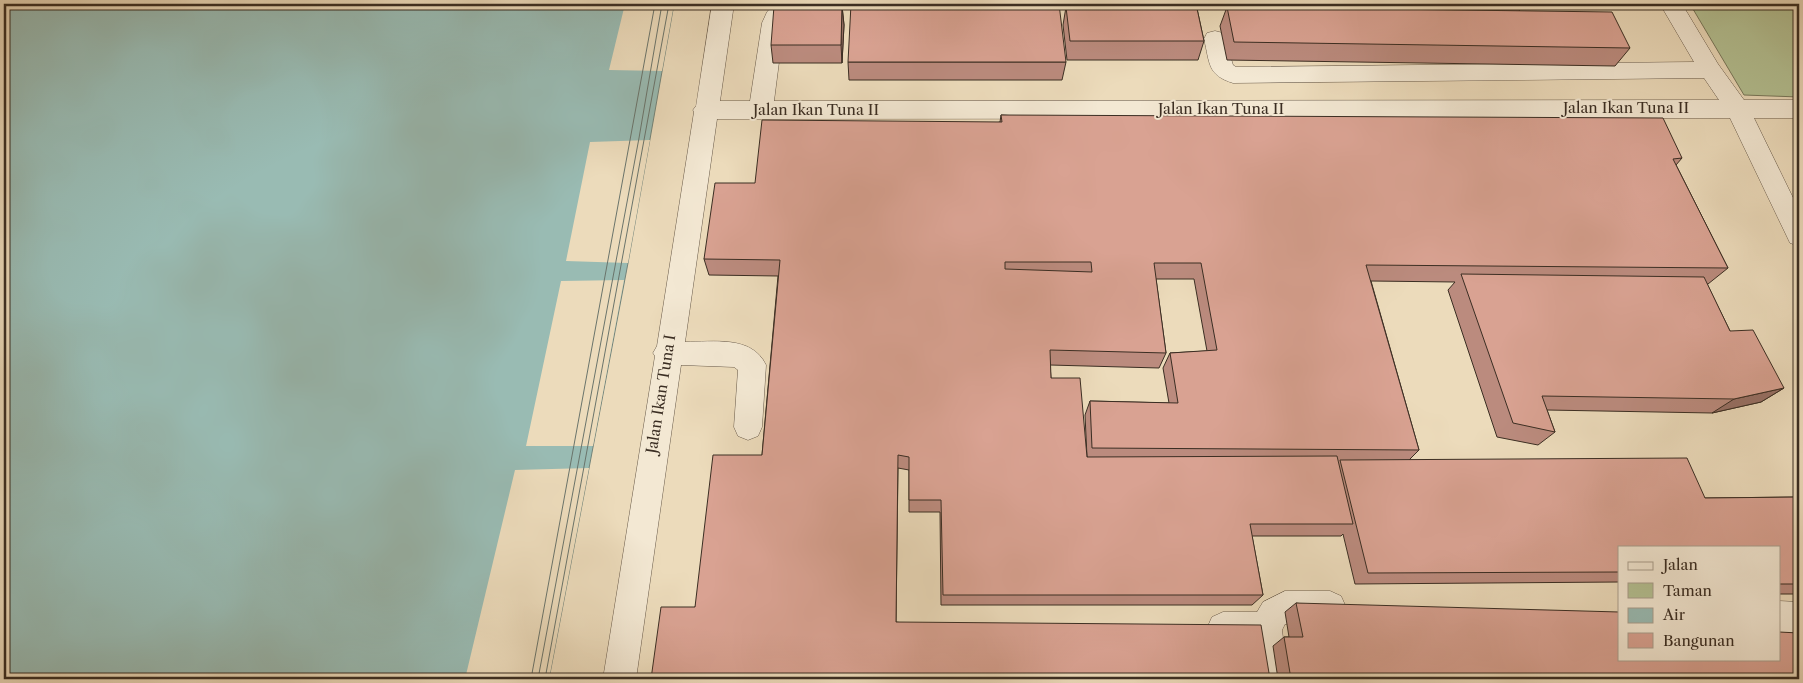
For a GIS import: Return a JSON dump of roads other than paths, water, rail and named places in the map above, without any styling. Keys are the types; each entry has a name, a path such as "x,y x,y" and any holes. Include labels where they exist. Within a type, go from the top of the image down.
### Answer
{"street":[{"name":"Jalan Ikan Tuna I","path":"619,679 705,110 723,4"},
{"path":"761,110 773,23 778,13 786,4"},
{"path":"1671,4 1710,70 1737,108 1799,236"},
{"path":"1215,39 1223,70 1233,75 1710,70"},
{"name":"Jalan Ikan Tuna II","path":"705,110 1799,109"},
{"path":"668,353 740,355 752,365 748,427"},
{"path":"1272,679 1266,628 1274,613 1285,607 1363,607"},
{"path":"1780,617 1799,618"},
{"path":"1196,628 1266,628"}],"water":[{"path":"4,4 674,4 628,263 549,679 4,679"}]}
